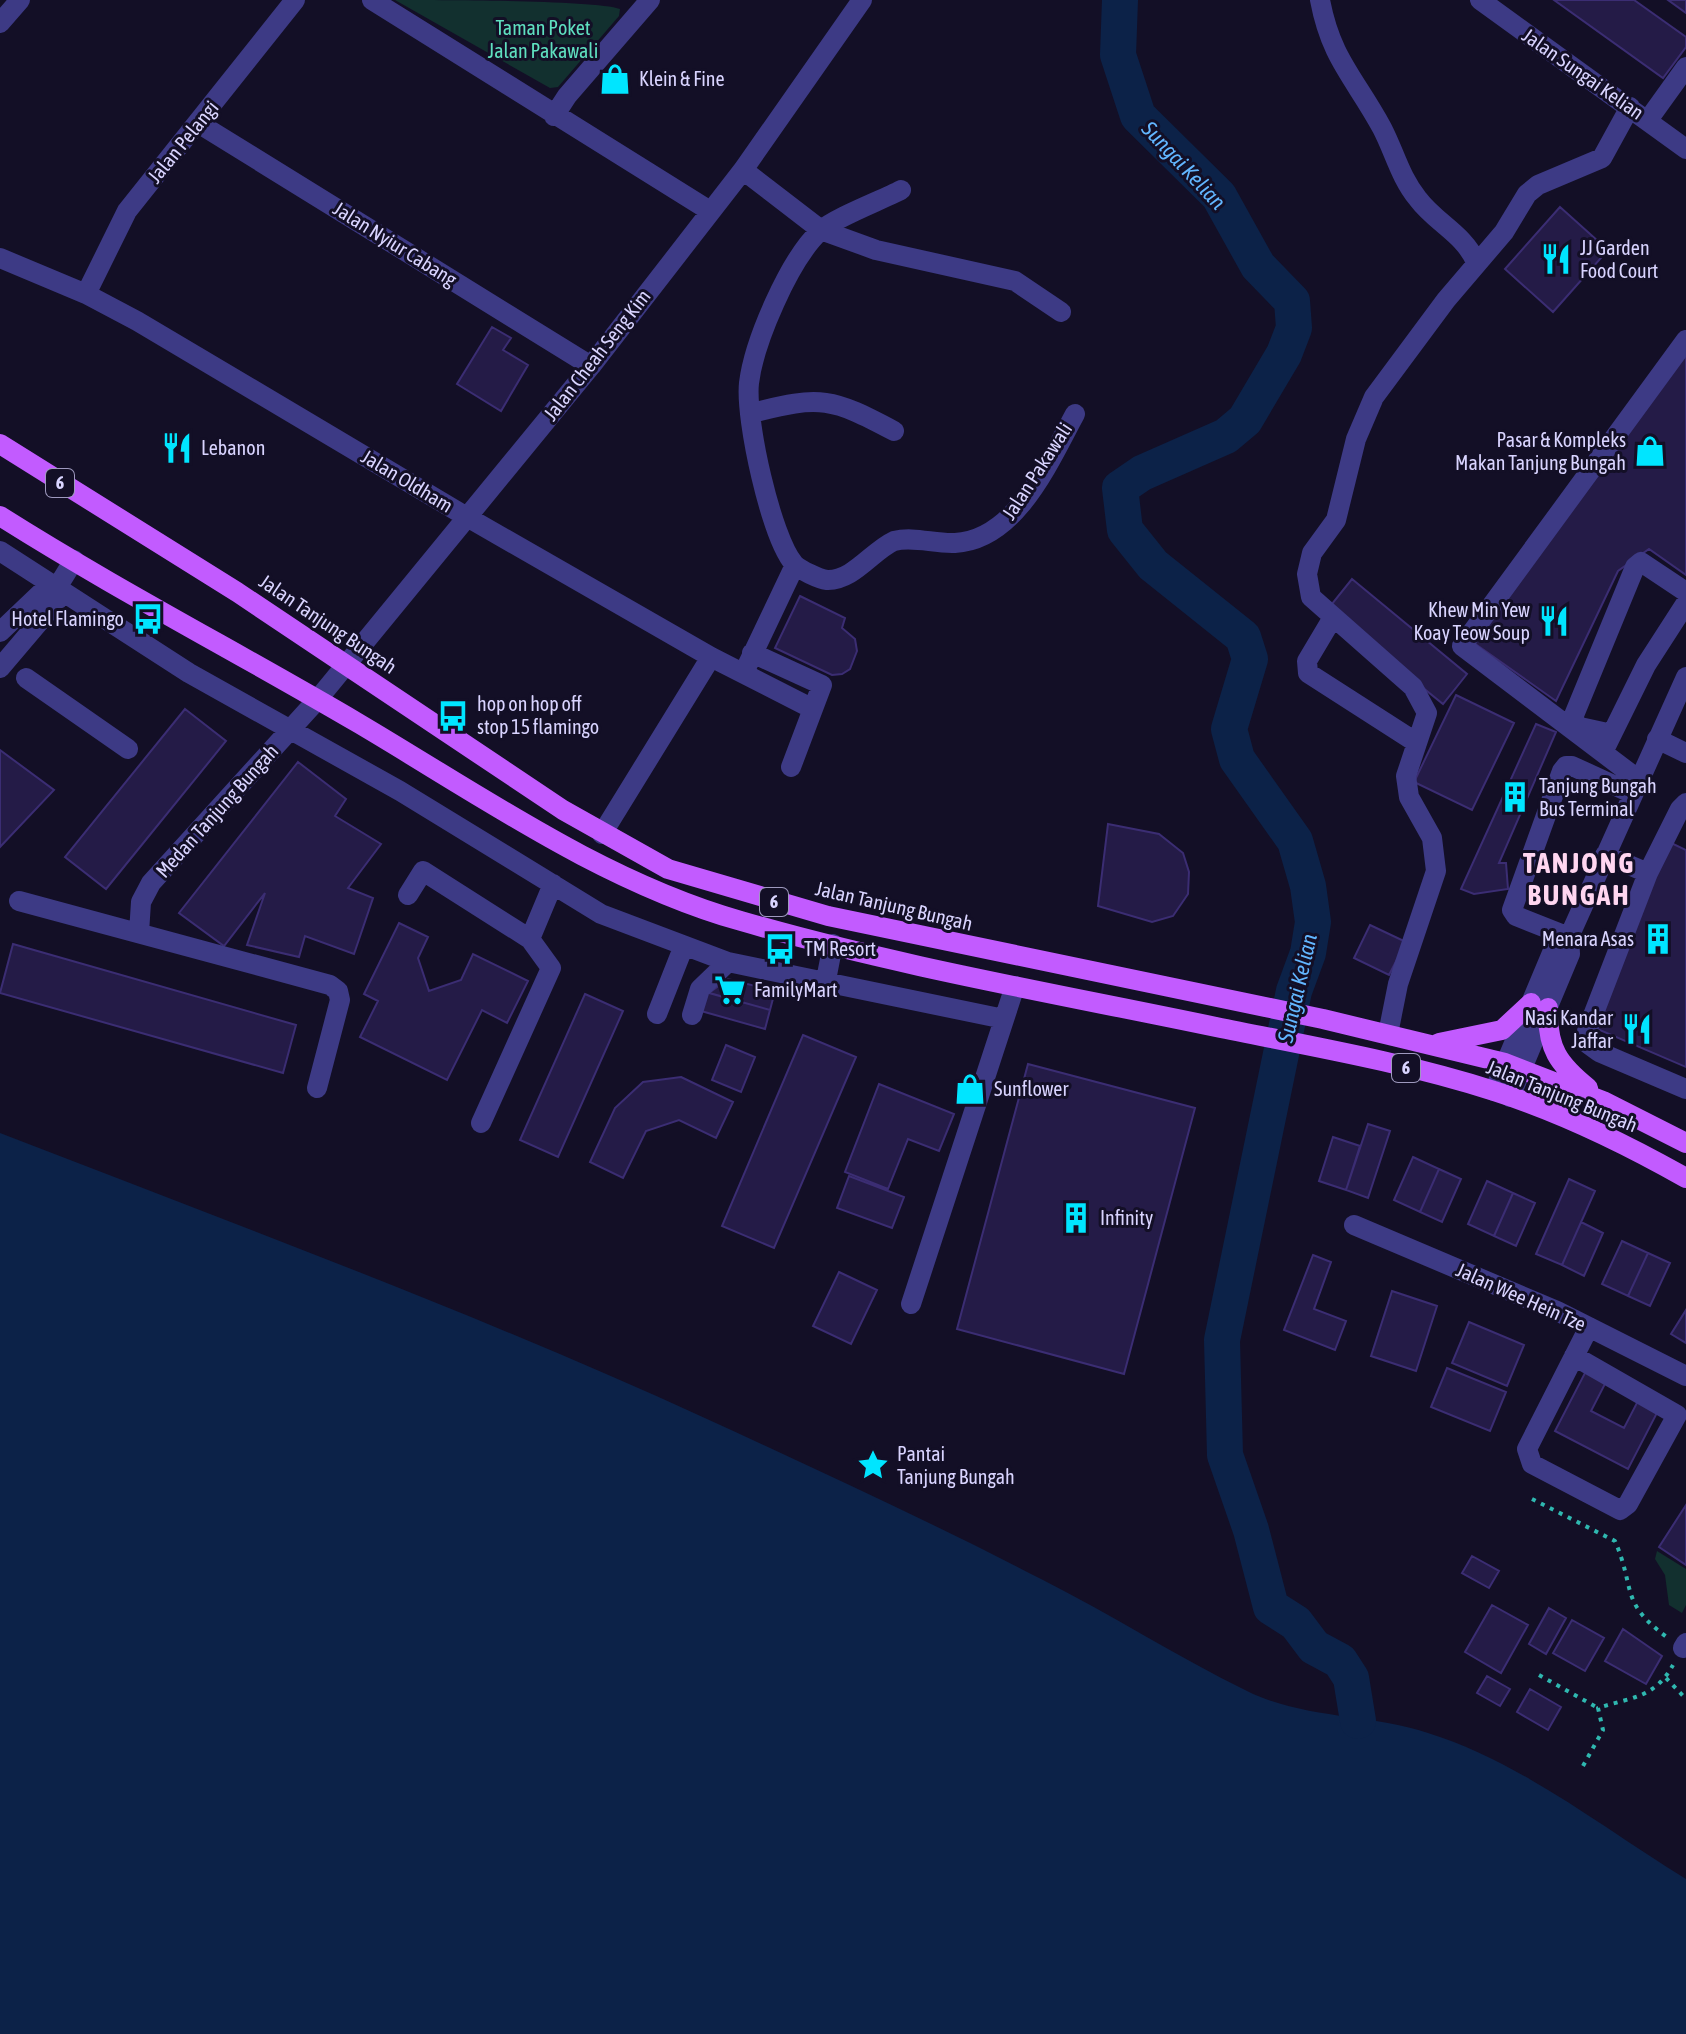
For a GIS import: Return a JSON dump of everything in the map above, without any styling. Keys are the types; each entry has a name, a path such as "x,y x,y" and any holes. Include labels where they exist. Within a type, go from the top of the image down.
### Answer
{"main road":[{"name":"Jalan Tanjung Bungah","path":"0,444 237,592 602,834 668,869 770,902 1323,1019 1514,1066 1603,1101 1686,1143"},
{"name":"Jalan Tanjung Bungah","path":"0,516 210,641 318,699 592,860 663,894 739,921 833,944 1015,986 1318,1047 1502,1094 1652,1159 1686,1178"},
{"path":"1427,1044 1484,1037 1502,1030 1539,1006 1553,1055 1603,1101"}],"street":[{"path":"0,23 20,0"},
{"name":"Jalan Pelangi","path":"86,294 127,211 295,0"},
{"path":"372,0 710,211"},
{"path":"554,116 567,96 650,0"},
{"path":"1320,0 1333,51 1382,128 1402,179 1440,222 1469,245 1476,262"},
{"name":"Jalan Sungai Kelian","path":"1480,0 1686,149"},
{"name":"Jalan Cheah Seng Kim","path":"318,699 343,664 591,366 743,170 859,1"},
{"path":"1648,120 1686,67"},
{"path":"1388,1034 1398,984 1436,871 1432,838 1409,797 1406,776 1427,713 1413,687 1332,619 1311,597 1307,574 1312,553 1336,520 1356,439 1374,397 1476,262 1504,232 1527,194 1538,185 1602,158 1630,107"},
{"name":"Jalan Nyiur Cabang","path":"198,123 591,366"},
{"path":"743,170 821,230 876,250 1015,281 1061,312"},
{"path":"743,674 795,565 767,503 749,386 757,346 793,270 821,230 901,190"},
{"name":"Jalan Oldham","path":"0,258 86,294 179,344 467,517 711,657 813,709"},
{"path":"1636,787 1602,753 1462,646 1686,340"},
{"path":"752,413 821,400 846,405 894,431"},
{"name":"Jalan Pakawali","path":"795,565 824,580 835,579 846,576 894,541 954,543 978,540 998,529 1023,500 1075,414"},
{"path":"23,530 3,558 58,586 189,673 291,728 601,914 683,948 728,962 1004,1019"},
{"path":"0,668 56,602 58,586 74,560"},
{"path":"1612,734 1580,727 1572,720 1635,567 1641,562 1649,565 1686,592"},
{"path":"0,632 42,592 58,586"},
{"path":"1602,753 1646,665 1686,603"},
{"path":"1332,619 1307,661 1308,673 1417,743"},
{"path":"752,653 822,685 791,767"},
{"path":"602,834 711,657"},
{"path":"1502,1094 1539,1006 1554,948 1569,937 1686,677"},
{"path":"26,678 128,749"},
{"name":"Medan Tanjung Bungah","path":"139,933 137,917 151,883 318,699"},
{"path":"1657,739 1686,753"},
{"path":"1569,937 1516,916 1512,910 1562,771 1566,766 1572,766 1636,787"},
{"path":"1686,803 1680,809 1648,873 1587,1031 1588,1044 1599,1052 1686,1089"},
{"path":"1605,855 1648,873"},
{"path":"408,895 423,871 530,939 551,968 481,1123"},
{"path":"530,939 553,884"},
{"path":"19,901 330,985 338,991 340,1000 317,1088"},
{"path":"826,980 833,944"},
{"path":"657,1014 683,948"},
{"path":"692,1015 700,989 728,962"},
{"path":"911,1304 1015,986"},
{"name":"Jalan Wee Hein Tze","path":"1354,1225 1589,1327 1686,1376"},
{"path":"1574,1356 1677,1415 1628,1504 1620,1510 1532,1464 1527,1457 1527,1449 1574,1356 1589,1327"}],"path":[{"path":"1532,1499 1615,1541 1628,1571 1629,1596 1643,1619 1684,1645 1666,1678 1641,1698 1598,1708 1539,1675"},
{"path":"1666,1678 1686,1699"},
{"path":"1583,1766 1603,1730 1598,1708"}],"green space":[{"name":"Taman Poket Jalan Pakawali","path":"395,0 548,2 620,9 619,16 558,87 550,88"},
{"path":"1657,1551 1686,1569 1686,1605 1682,1613 1669,1605 1665,1575 1655,1559"}],"water":[{"path":"0,1133 356,1271 620,1380 960,1538 1069,1593 1221,1678 1268,1700 1314,1712 1383,1722 1428,1733 1529,1778 1686,1879 1686,2034 0,2034"}],"building":[{"path":"1554,0 1634,0 1686,37 1686,47 1663,78"},
{"path":"1668,0 1686,0 1686,13"},
{"name":"JJ Garden Food Court","path":"1560,207 1608,250 1553,312 1505,269"},
{"path":"492,327 511,338 503,350 528,365 501,411 457,384"},
{"name":"Pasar & Kompleks Makan Tanjung Bungah","path":"1686,353 1686,575 1649,549 1618,571 1556,701 1474,643"},
{"path":"1352,579 1467,674 1443,704 1327,610"},
{"path":"800,596 845,618 842,628 855,639 857,651 850,669 842,674 832,675 775,648"},
{"path":"1456,695 1514,723 1472,810 1414,782"},
{"path":"185,709 226,741 106,889 65,857"},
{"name":"Tanjung Bungah Bus Terminal","path":"1536,724 1556,732 1499,863 1506,863 1508,889 1474,894 1461,889"},
{"path":"0,750 54,790 0,847"},
{"path":"298,762 346,799 335,816 381,844 348,888 373,898 354,954 305,936 299,957 247,945 265,893 224,946 179,913"},
{"path":"1108,824 1159,834 1183,853 1189,872 1188,894 1173,916 1152,922 1098,906"},
{"name":"Menara Asas","path":"1667,841 1686,850 1686,1067 1595,1028"},
{"path":"399,923 428,937 418,958 429,991 461,980 473,954 528,981 507,1023 482,1010 447,1080 360,1037 378,1001 364,994"},
{"path":"1370,925 1406,942 1389,975 1354,958"},
{"path":"13,944 296,1025 283,1073 0,993"},
{"path":"728,979 775,991 770,1010 709,993"},
{"path":"706,992 770,1010 765,1029 701,1011"},
{"path":"585,994 623,1011 558,1157 520,1140"},
{"path":"803,1035 856,1057 774,1248 722,1226"},
{"path":"726,1045 755,1057 741,1092 712,1080"},
{"name":"Infinity","path":"1028,1064 1195,1108 1124,1374 957,1329"},
{"path":"681,1077 733,1102 716,1138 679,1120 646,1131 623,1178 590,1162 615,1108 643,1082"},
{"path":"879,1084 954,1114 939,1151 908,1139 888,1189 845,1172"},
{"path":"1368,1124 1390,1131 1368,1198 1346,1190"},
{"path":"1333,1137 1360,1146 1346,1190 1319,1181"},
{"path":"1413,1157 1439,1169 1420,1212 1394,1200"},
{"path":"1439,1169 1461,1179 1442,1222 1420,1212"},
{"path":"849,1176 904,1197 892,1228 837,1208"},
{"path":"1569,1179 1595,1191 1562,1265 1536,1254"},
{"path":"1487,1181 1513,1193 1494,1236 1468,1224"},
{"path":"1513,1193 1535,1203 1516,1246 1494,1236"},
{"path":"1581,1222 1603,1233 1584,1276 1562,1265"},
{"path":"1622,1241 1648,1253 1628,1296 1602,1284"},
{"path":"1648,1253 1670,1263 1650,1306 1628,1296"},
{"path":"1313,1255 1331,1262 1314,1309 1346,1321 1335,1350 1284,1330"},
{"path":"839,1272 877,1290 851,1344 813,1326"},
{"path":"1392,1291 1437,1306 1416,1371 1371,1356"},
{"path":"1686,1310 1686,1343 1671,1334"},
{"path":"1469,1322 1524,1345 1507,1386 1452,1363"},
{"path":"1447,1368 1506,1392 1490,1431 1431,1407"},
{"path":"1587,1369 1607,1380 1591,1411 1624,1428 1640,1397 1660,1407 1628,1469 1555,1431"},
{"path":"1686,1505 1686,1565 1659,1547"},
{"path":"1472,1556 1499,1571 1489,1588 1462,1573"},
{"path":"1492,1605 1528,1625 1501,1673 1465,1652"},
{"path":"1549,1608 1566,1618 1546,1654 1529,1644"},
{"path":"1572,1620 1604,1638 1585,1671 1553,1653"},
{"path":"1623,1629 1662,1656 1646,1684 1605,1661"},
{"path":"1487,1676 1510,1689 1500,1706 1477,1693"},
{"path":"1530,1689 1561,1707 1548,1730 1517,1712"}],"waterway":[{"name":"Sungai Kelian","path":"1120,0 1118,55 1138,116 1219,196 1258,266 1292,301 1294,328 1284,354 1245,420 1226,436 1142,473 1120,488 1125,530 1153,565 1243,637 1250,659 1229,729 1237,759 1295,841 1308,886 1313,922 1308,953 1294,991 1222,1340 1225,1455 1251,1530 1271,1607 1296,1623 1314,1647 1340,1661 1351,1678 1358,1721"}],"place":[{"name":"Klein & Fine","path":"615,79"},
{"name":"JJ Garden Food Court","path":"1556,259"},
{"name":"Lebanon","path":"177,448"},
{"name":"Pasar & Kompleks Makan Tanjung Bungah","path":"1650,451"},
{"name":"Hotel Flamingo","path":"148,619"},
{"name":"Khew Min Yew Koay Teow Soup","path":"1554,621"},
{"name":"hop on hop off stop 15 flamingo","path":"453,716"},
{"name":"Tanjung Bungah Bus Terminal","path":"1515,797"},
{"name":"Menara Asas","path":"1658,939"},
{"name":"TM Resort","path":"780,949"},
{"name":"FamilyMart","path":"730,990"},
{"name":"Nasi Kandar Jaffar","path":"1637,1029"},
{"name":"Sunflower","path":"970,1089"},
{"name":"Infinity","path":"1076,1218"},
{"name":"Pantai Tanjung Bungah","path":"873,1465"}],"district":[{"name":"TANJONG BUNGAH","path":"1579,879"}]}
